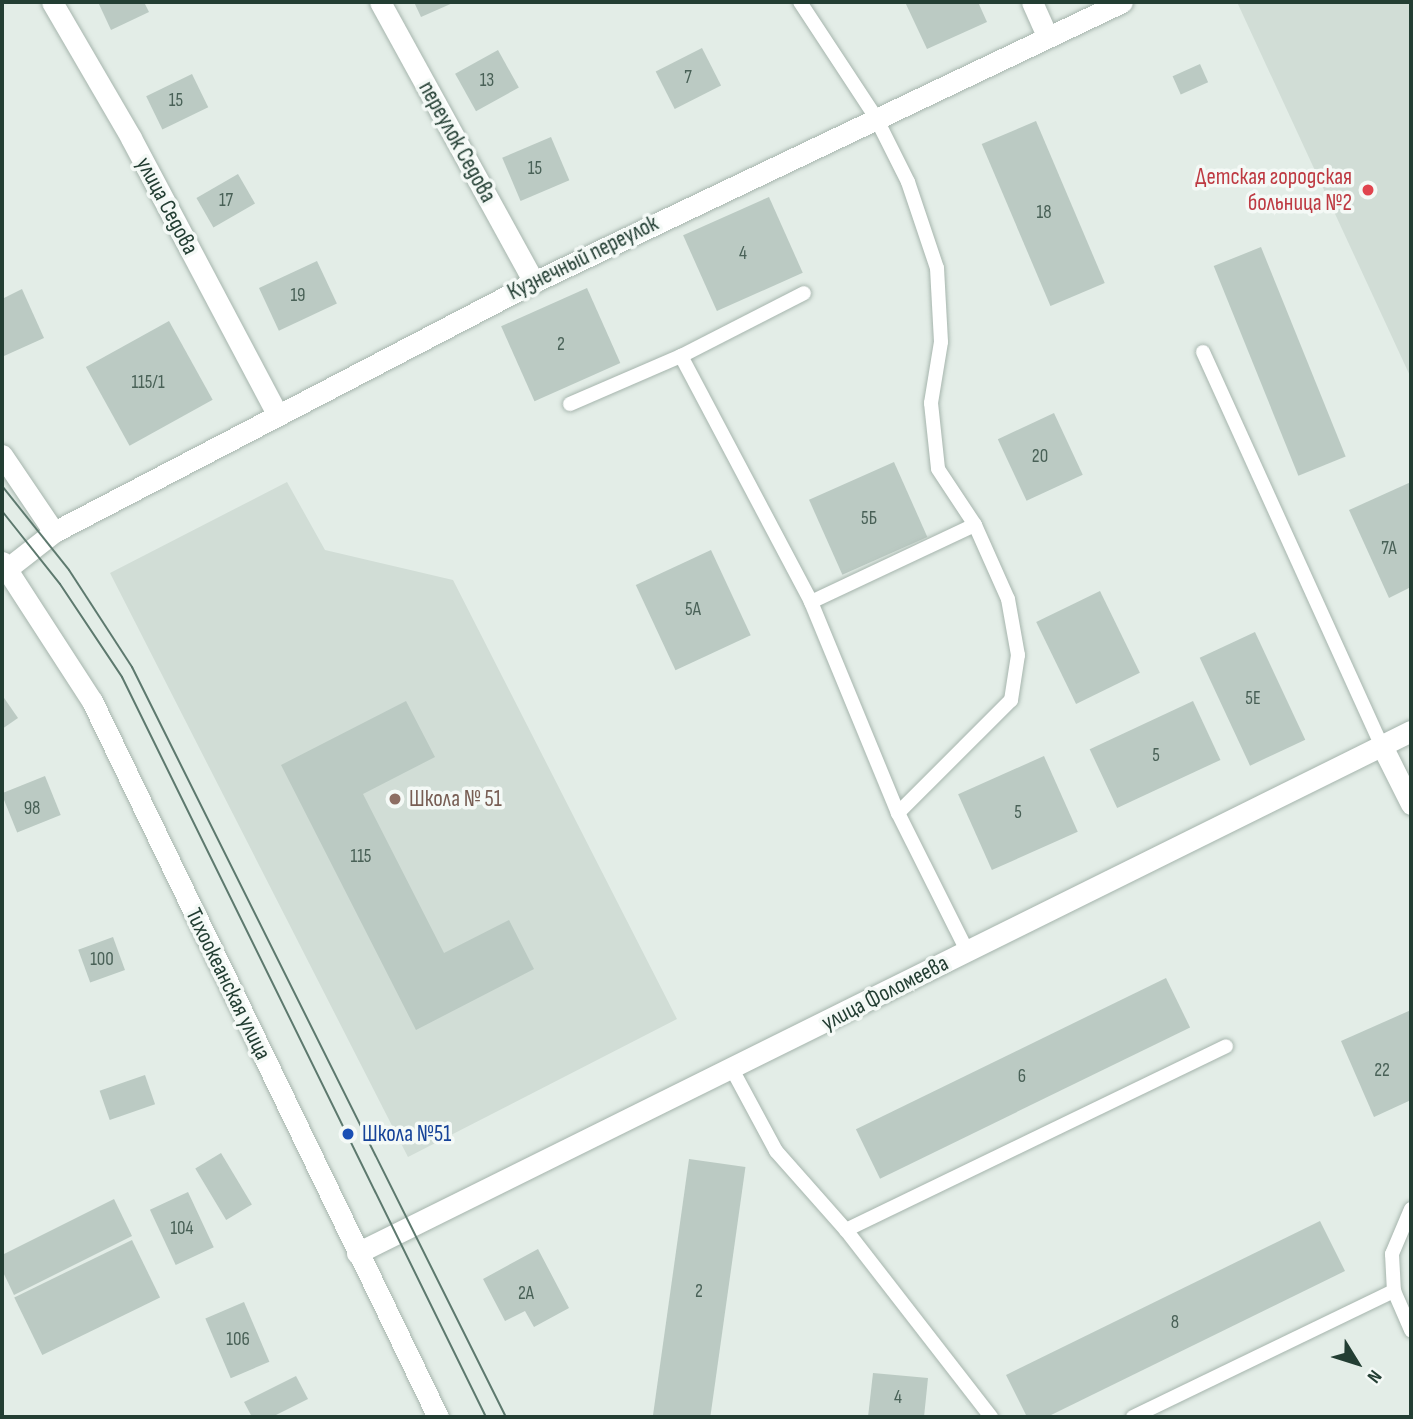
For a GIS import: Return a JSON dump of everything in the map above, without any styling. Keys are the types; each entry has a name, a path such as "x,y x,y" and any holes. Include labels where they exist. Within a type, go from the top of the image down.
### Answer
{"street":[{"name":"улица Седова","path":"52,2 131,138 277,414"},
{"name":"переулок Седова","path":"380,2 534,282"},
{"path":"1032,2 1047,35"},
{"name":"Кузнечный переулок","path":"5,565 54,532 534,282 875,116 1122,2"},
{"path":"2,455 54,532"},
{"name":"Тихоокеанская улица","path":"5,565 92,701 438,1417"},
{"name":"улица Фоломеева","path":"357,1253 733,1071 967,950 1411,731"},
{"path":"1382,746 1411,804"}],"lane":[{"path":"800,2 875,116 908,182 937,268 941,342 931,403 938,469 975,525 1008,599 1018,655 1011,700 898,813"},
{"path":"570,404 681,356 804,293"},
{"path":"1203,352 1382,746"},
{"path":"681,356 811,602 898,813 967,950"},
{"path":"811,602 975,525"},
{"path":"846,1230 1226,1046"},
{"path":"733,1071 776,1151 846,1230 988,1415"},
{"path":"1411,1209 1392,1254 1394,1291 1411,1331"},
{"path":"1133,1417 1394,1291"}],"shaded area":[{"name":"Детская городская больница №2","path":"1237,2 1411,2 1411,378"},
{"name":"Школа № 51","path":"287,482 325,550 453,580 677,1019 408,1157 110,573"}],"building":[{"path":"98,2 144,2 149,12 111,30"},
{"path":"414,2 455,2 421,17"},
{"path":"905,2 978,2 987,22 927,49"},
{"path":"702,48 721,85 675,109 656,72"},
{"path":"498,50 519,88 476,111 455,74"},
{"path":"1200,64 1208,82 1181,94 1173,76"},
{"path":"192,74 208,107 162,130 146,96"},
{"path":"1036,121 1105,283 1050,306 982,144"},
{"path":"551,137 569,180 521,201 502,158"},
{"path":"238,174 255,203 213,227 196,198"},
{"path":"769,197 803,273 717,311 683,235"},
{"path":"1261,247 1346,457 1298,476 1214,266"},
{"path":"317,261 337,304 279,331 259,288"},
{"path":"587,288 620,363 534,401 501,326"},
{"path":"22,289 44,338 4,356 2,299"},
{"path":"169,321 213,400 130,446 86,367"},
{"path":"1054,413 1083,475 1027,501 998,439"},
{"path":"894,462 927,537 842,575 809,500"},
{"path":"1411,482 1411,587 1389,598 1349,510"},
{"path":"711,550 751,635 676,670 636,585"},
{"path":"1100,591 1140,673 1076,704 1036,622"},
{"path":"1255,632 1305,740 1250,766 1200,658"},
{"path":"2,695 18,718 2,729"},
{"path":"406,701 435,757 363,794 444,953 509,920 534,969 416,1030 281,765"},
{"path":"1193,701 1220,760 1117,808 1090,749"},
{"path":"1044,756 1078,832 992,870 958,794"},
{"path":"45,776 61,815 17,833 2,793"},
{"path":"113,937 125,970 90,983 78,950"},
{"path":"1166,978 1190,1027 880,1179 856,1129"},
{"path":"1411,1010 1411,1100 1374,1117 1341,1041"},
{"path":"145,1075 155,1104 110,1120 100,1091"},
{"path":"221,1153 252,1204 226,1220 195,1168"},
{"path":"689,1159 745,1167 710,1417 653,1416"},
{"path":"188,1192 214,1247 176,1265 150,1210"},
{"path":"114,1199 132,1236 14,1295 2,1270 2,1255"},
{"path":"1320,1221 1345,1271 1047,1417 1027,1417 1006,1375"},
{"path":"132,1240 160,1298 42,1355 14,1297"},
{"path":"538,1249 569,1308 534,1327 525,1311 505,1321 483,1279"},
{"path":"244,1302 269,1362 231,1378 205,1318"},
{"path":"873,1373 928,1378 924,1417 868,1417"},
{"path":"296,1376 308,1399 272,1417 252,1417 244,1402"}],"tram line":[{"path":"2,486 69,570 132,667 506,1417"},
{"path":"2,511 60,584 122,677 486,1417"}],"place":[{"name":"Детская городская больница №2","path":"1368,190"},
{"name":"Школа № 51","path":"395,799"},
{"name":"Школа №51","path":"348,1134"}]}
